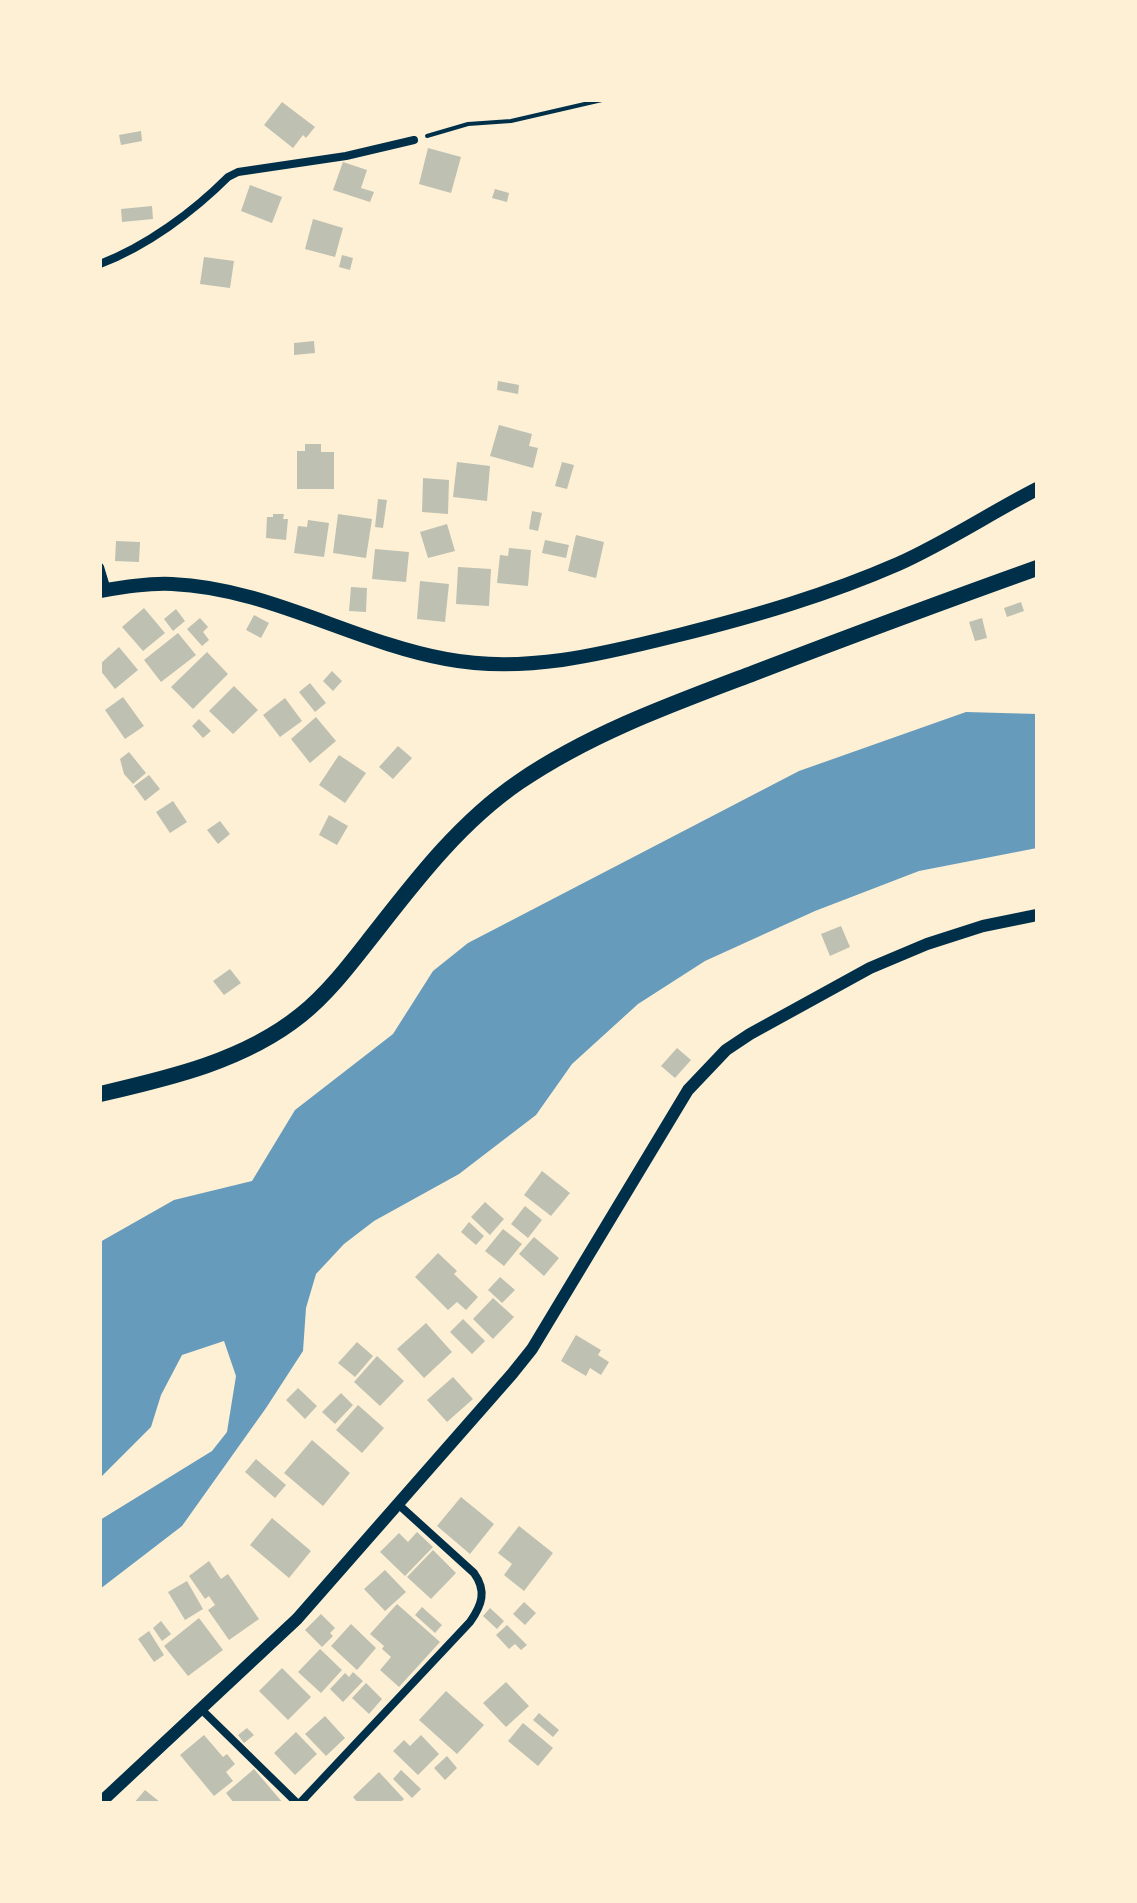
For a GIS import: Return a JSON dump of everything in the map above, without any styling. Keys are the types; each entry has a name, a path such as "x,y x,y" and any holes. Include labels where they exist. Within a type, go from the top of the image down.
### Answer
{"main road":[{"path":"103,591 169,583 216,589 267,602 385,644 445,659 492,666 540,663 631,647 805,601 940,544 1037,489"},
{"path":"100,1094 211,1063 253,1045 289,1024 331,985 457,834 514,785 562,755 623,723 1037,568"}],"street":[{"path":"100,264 180,218 238,172 346,156 414,140"},
{"path":"100,567 103,591"},
{"path":"100,1803 297,1619 532,1349 688,1090 726,1050 870,968 927,944 983,926 1037,915"},
{"path":"201,1709 299,1803 470,1622 481,1603 480,1583 474,1573 399,1505"}],"path":[{"path":"414,140 468,124 511,121 602,100"}],"water":[{"path":"966,712 1037,714 1037,848 919,871 815,911 705,961 638,1004 572,1064 536,1115 459,1174 374,1221 344,1244 316,1274 306,1308 303,1351 266,1408 182,1526 100,1589 100,1520 212,1451 227,1432 236,1376 224,1341 182,1355 161,1395 151,1427 100,1478 100,1242 174,1200 252,1181 295,1110 393,1034 433,971 468,943 799,771"}],"building":[{"path":"282,102 315,127 306,138 303,135 293,148 264,125"},
{"path":"141,131 142,141 121,145 119,135"},
{"path":"428,148 461,157 451,193 419,184"},
{"path":"343,162 367,170 361,188 374,192 370,202 333,190"},
{"path":"250,185 282,197 272,223 241,211"},
{"path":"495,189 509,193 507,202 492,198"},
{"path":"152,206 153,219 122,222 121,209"},
{"path":"313,219 343,228 335,257 305,249"},
{"path":"342,255 353,258 350,270 339,267"},
{"path":"204,257 234,261 230,288 200,284"},
{"path":"314,341 315,353 294,355 294,343"},
{"path":"498,381 519,385 518,394 497,390"},
{"path":"499,425 532,434 529,446 538,448 533,468 490,456"},
{"path":"305,444 321,444 321,452 334,452 334,489 297,489 297,451 305,451"},
{"path":"457,462 490,466 487,501 453,497"},
{"path":"562,462 574,465 567,489 555,486"},
{"path":"423,478 449,480 448,514 422,512"},
{"path":"378,499 387,500 383,528 375,527"},
{"path":"532,511 542,513 538,531 529,529"},
{"path":"273,514 284,514 283,519 288,519 286,540 266,538 267,517 273,517"},
{"path":"338,514 372,519 366,558 333,553"},
{"path":"308,520 329,523 324,557 294,553 298,526 307,527"},
{"path":"447,524 455,551 428,558 420,532"},
{"path":"576,535 604,542 596,578 568,571"},
{"path":"545,540 569,545 566,558 542,553"},
{"path":"116,541 140,542 139,562 115,561"},
{"path":"509,548 531,550 528,586 497,583 500,555 508,556"},
{"path":"375,549 409,552 406,582 372,579"},
{"path":"458,567 491,569 489,606 456,604"},
{"path":"420,581 449,584 445,622 417,619"},
{"path":"351,587 367,588 366,612 349,611"},
{"path":"1021,602 1024,611 1007,617 1004,608"},
{"path":"144,608 165,633 143,651 122,627"},
{"path":"176,609 185,621 173,631 164,619"},
{"path":"254,615 269,623 261,638 246,630"},
{"path":"200,618 208,627 203,632 209,640 202,646 187,629"},
{"path":"982,618 987,638 975,641 969,622"},
{"path":"178,633 196,655 161,682 144,660"},
{"path":"119,647 138,670 115,689 100,670 100,664"},
{"path":"207,652 228,674 193,709 171,687"},
{"path":"332,671 342,681 333,691 323,681"},
{"path":"310,683 326,703 315,712 299,692"},
{"path":"234,686 258,710 233,734 209,711"},
{"path":"123,697 144,726 125,739 105,710"},
{"path":"285,698 302,721 280,737 263,715"},
{"path":"316,717 336,741 310,763 291,739"},
{"path":"199,719 211,731 203,738 192,726"},
{"path":"398,746 412,758 393,779 379,767"},
{"path":"129,752 146,773 133,784 124,774 120,759"},
{"path":"339,755 366,773 345,803 319,785"},
{"path":"149,775 160,789 145,801 134,786"},
{"path":"173,801 187,822 170,833 156,812"},
{"path":"329,815 348,826 337,845 319,835"},
{"path":"220,821 230,834 218,844 207,830"},
{"path":"841,926 850,947 830,956 821,934"},
{"path":"230,969 241,983 224,995 213,981"},
{"path":"677,1048 691,1060 675,1078 661,1066"},
{"path":"542,1171 570,1193 551,1216 524,1195"},
{"path":"485,1202 504,1219 490,1235 471,1217"},
{"path":"525,1206 542,1220 528,1238 511,1224"},
{"path":"469,1222 484,1236 476,1245 461,1232"},
{"path":"503,1229 522,1244 504,1266 485,1251"},
{"path":"534,1237 559,1258 544,1276 519,1254"},
{"path":"438,1253 478,1297 466,1310 457,1302 448,1310 415,1277"},
{"path":"500,1277 515,1290 502,1303 488,1290"},
{"path":"493,1298 514,1317 493,1339 473,1319"},
{"path":"463,1319 485,1341 472,1354 450,1332"},
{"path":"426,1323 452,1352 424,1378 397,1349"},
{"path":"576,1335 601,1350 598,1355 609,1362 601,1375 590,1368 586,1376 561,1361"},
{"path":"357,1342 373,1356 355,1377 338,1363"},
{"path":"377,1356 404,1381 380,1406 354,1382"},
{"path":"453,1377 473,1399 447,1422 427,1400"},
{"path":"298,1388 317,1406 305,1419 286,1400"},
{"path":"341,1393 353,1405 335,1424 322,1412"},
{"path":"358,1405 384,1428 362,1453 336,1430"},
{"path":"312,1440 350,1473 323,1506 284,1473"},
{"path":"256,1459 286,1485 275,1498 245,1472"},
{"path":"461,1497 494,1524 470,1554 437,1526"},
{"path":"272,1518 311,1551 289,1578 250,1545"},
{"path":"519,1526 553,1553 524,1591 504,1575 512,1564 498,1553"},
{"path":"417,1532 433,1547 405,1576 380,1552 399,1533 408,1542"},
{"path":"433,1550 456,1573 431,1599 407,1577"},
{"path":"209,1561 221,1579 228,1574 259,1619 229,1640 208,1610 215,1605 209,1596 205,1599 189,1576"},
{"path":"385,1570 406,1592 385,1611 364,1589"},
{"path":"187,1581 203,1609 185,1620 168,1592"},
{"path":"524,1602 536,1613 525,1625 513,1614"},
{"path":"397,1604 440,1642 399,1687 380,1670 391,1657 370,1634"},
{"path":"422,1607 442,1625 435,1633 415,1615"},
{"path":"490,1608 504,1621 497,1629 483,1616"},
{"path":"321,1614 335,1628 330,1633 333,1636 322,1647 305,1630"},
{"path":"199,1618 223,1650 188,1676 164,1646"},
{"path":"161,1621 171,1634 162,1641 153,1628"},
{"path":"351,1624 376,1648 357,1670 331,1646"},
{"path":"507,1625 527,1645 521,1650 515,1644 509,1649 496,1635"},
{"path":"149,1631 164,1655 154,1662 138,1639"},
{"path":"320,1649 342,1670 321,1693 298,1672"},
{"path":"282,1668 311,1697 288,1720 259,1691"},
{"path":"353,1672 363,1681 343,1702 330,1689 345,1673 349,1677"},
{"path":"506,1682 529,1706 506,1727 483,1703"},
{"path":"366,1683 382,1699 369,1714 352,1698"},
{"path":"446,1691 484,1725 457,1754 419,1720"},
{"path":"539,1713 559,1730 553,1737 533,1720"},
{"path":"325,1716 345,1738 326,1756 305,1734"},
{"path":"523,1723 553,1748 538,1766 508,1741"},
{"path":"247,1728 254,1735 244,1743 238,1735"},
{"path":"296,1732 317,1754 295,1775 274,1753"},
{"path":"204,1735 223,1757 227,1754 235,1764 226,1772 233,1781 214,1796 180,1755"},
{"path":"421,1735 439,1754 418,1775 393,1751 404,1740 410,1746"},
{"path":"447,1756 457,1768 445,1780 434,1768"},
{"path":"254,1769 283,1803 234,1803 226,1793"},
{"path":"401,1770 421,1789 412,1798 393,1779"},
{"path":"379,1772 404,1799 400,1803 358,1803 353,1797"},
{"path":"145,1790 161,1803 134,1803"}]}
